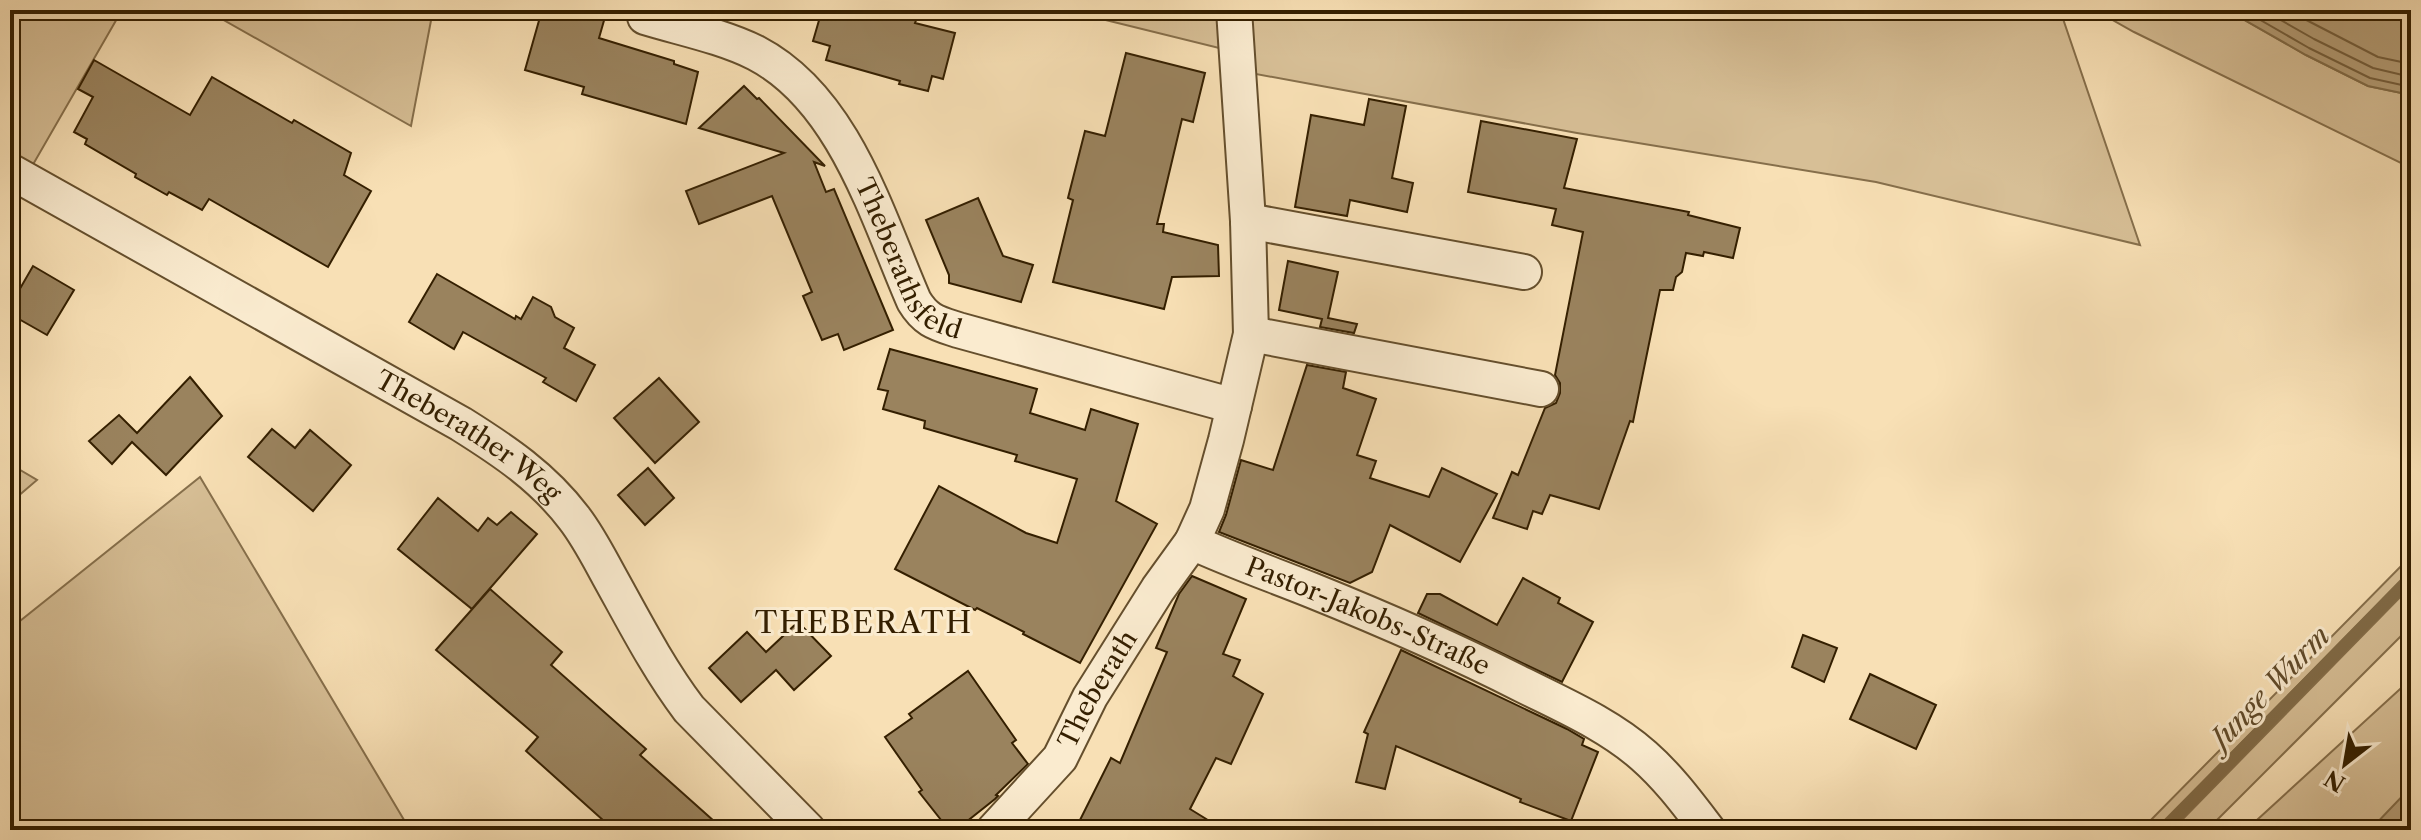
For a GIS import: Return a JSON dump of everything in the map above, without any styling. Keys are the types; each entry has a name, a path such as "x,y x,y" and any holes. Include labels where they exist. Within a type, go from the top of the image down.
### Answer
{"street":[{"path":"1192,542 1207,509 1251,334 1248,221 1234,10"},
{"name":"Theberathsfeld","path":"645,17 754,52 798,84 825,115 850,152 914,301 923,315 958,330 1234,406"},
{"name":"Theberather Weg","path":"10,171 461,424 527,468 576,520 681,698 808,830"},
{"path":"1248,221 1524,272"},
{"path":"1251,334 1541,389"},
{"name":"Theberath","path":"994,830 1060,758 1090,697 1158,589 1192,542"},
{"name":"Pastor-Jakobs-Straße","path":"1192,542 1405,629 1600,725 1644,756 1671,782 1708,830"}],"shaded area":[{"path":"10,10 122,10 31,168 10,157"},
{"path":"206,10 433,10 411,126"},
{"path":"1065,10 1217,10 1219,48"},
{"path":"1240,10 2060,10 2140,245 1876,182 1577,133 1245,72"},
{"path":"2095,10 2227,10 2368,86 2411,95 2411,168 2134,32"},
{"path":"10,464 37,480 10,503"},
{"path":"200,477 410,830 10,830 10,629"},
{"path":"2411,556 2411,571 2155,830 2141,830"},
{"path":"2411,586 2411,626 2207,830 2172,830"},
{"path":"2411,679 2411,830 2246,830"}],"water":[{"path":"2227,10 2411,10 2411,95 2368,86"},
{"path":"2411,787 2411,830 2370,830"}],"building":[{"path":"542,10 607,10 599,38 674,61 674,64 698,72 686,124 582,94 584,87 525,70"},
{"path":"822,10 891,10 917,18 915,23 955,33 943,79 932,76 928,91 826,60 830,46 813,41"},
{"path":"1126,53 1205,73 1193,122 1182,119 1157,224 1164,224 1163,232 1218,245 1219,276 1172,277 1164,309 1053,282 1073,200 1068,198 1085,131 1105,136"},
{"path":"94,60 190,115 212,77 351,153 344,175 371,191 328,267 209,199 202,210 169,192 167,195 85,144 87,139 74,132 93,97 78,89"},
{"path":"744,86 825,166 814,162 826,192 834,189 893,330 844,350 838,334 822,340 803,296 812,292 772,196 699,224 686,191 784,153 699,128"},
{"path":"1369,99 1406,106 1392,178 1413,183 1407,212 1350,200 1347,216 1295,207 1311,115 1364,125"},
{"path":"1481,121 1577,139 1564,188 1689,212 1688,215 1740,228 1733,258 1704,252 1703,256 1686,253 1682,272 1676,277 1673,290 1660,290 1633,422 1630,421 1599,509 1550,495 1542,514 1533,511 1527,529 1493,518 1512,472 1518,475 1545,408 1556,403 1560,393 1560,383 1555,375 1583,232 1552,225 1556,209 1468,192"},
{"path":"978,198 1003,256 1033,265 1021,302 949,283 949,275 926,220"},
{"path":"1288,261 1338,272 1328,318 1357,324 1354,333 1320,327 1322,319 1279,310"},
{"path":"33,266 74,290 47,335 10,314 10,306"},
{"path":"437,274 515,319 516,316 521,319 533,297 551,307 555,317 574,328 564,348 595,365 576,401 543,382 546,378 463,332 454,349 409,322"},
{"path":"890,349 1037,389 1030,413 1085,430 1091,409 1138,424 1116,501 1157,524 1080,663 895,569 939,486 1026,533 1057,543 1077,479 1015,461 1017,455 924,428 925,421 883,409 888,391 878,389"},
{"path":"1307,365 1346,372 1343,388 1376,399 1357,455 1376,461 1370,478 1429,497 1442,468 1497,494 1460,562 1390,525 1372,572 1350,583 1219,532 1241,460 1273,470"},
{"path":"190,377 222,416 166,475 132,442 112,464 89,441 119,415 137,433"},
{"path":"659,378 699,422 655,463 614,418"},
{"path":"272,429 295,448 310,430 351,465 313,511 248,457"},
{"path":"648,468 674,498 645,525 618,495"},
{"path":"438,498 478,531 488,518 497,525 511,512 537,534 472,609 398,549"},
{"path":"1192,576 1246,599 1223,654 1240,660 1233,676 1263,694 1231,764 1216,758 1190,809 1224,830 1075,830 1111,758 1120,763 1167,652 1156,648 1179,594"},
{"path":"1523,578 1560,598 1558,603 1593,622 1562,682 1418,613 1427,594 1440,594 1497,625"},
{"path":"490,589 562,652 551,665 646,749 640,755 724,830 614,830 526,751 538,737 436,650"},
{"path":"798,622 831,656 794,690 776,670 741,702 709,668 747,632 766,652"},
{"path":"1803,635 1837,648 1824,682 1792,667"},
{"path":"1401,650 1567,729 1584,739 1582,745 1598,752 1571,821 1520,802 1521,799 1396,746 1385,789 1356,782 1368,734 1364,732"},
{"path":"968,671 1016,740 1012,743 1028,764 995,799 956,830 949,830 919,792 922,790 885,737 912,718 909,714"},
{"path":"1870,674 1936,705 1916,749 1850,719"}],"waterway":[{"name":"Junge Wurm","path":"2163,830 2411,577"}],"district":[{"name":"THEBERATH","path":"864,622"}]}
